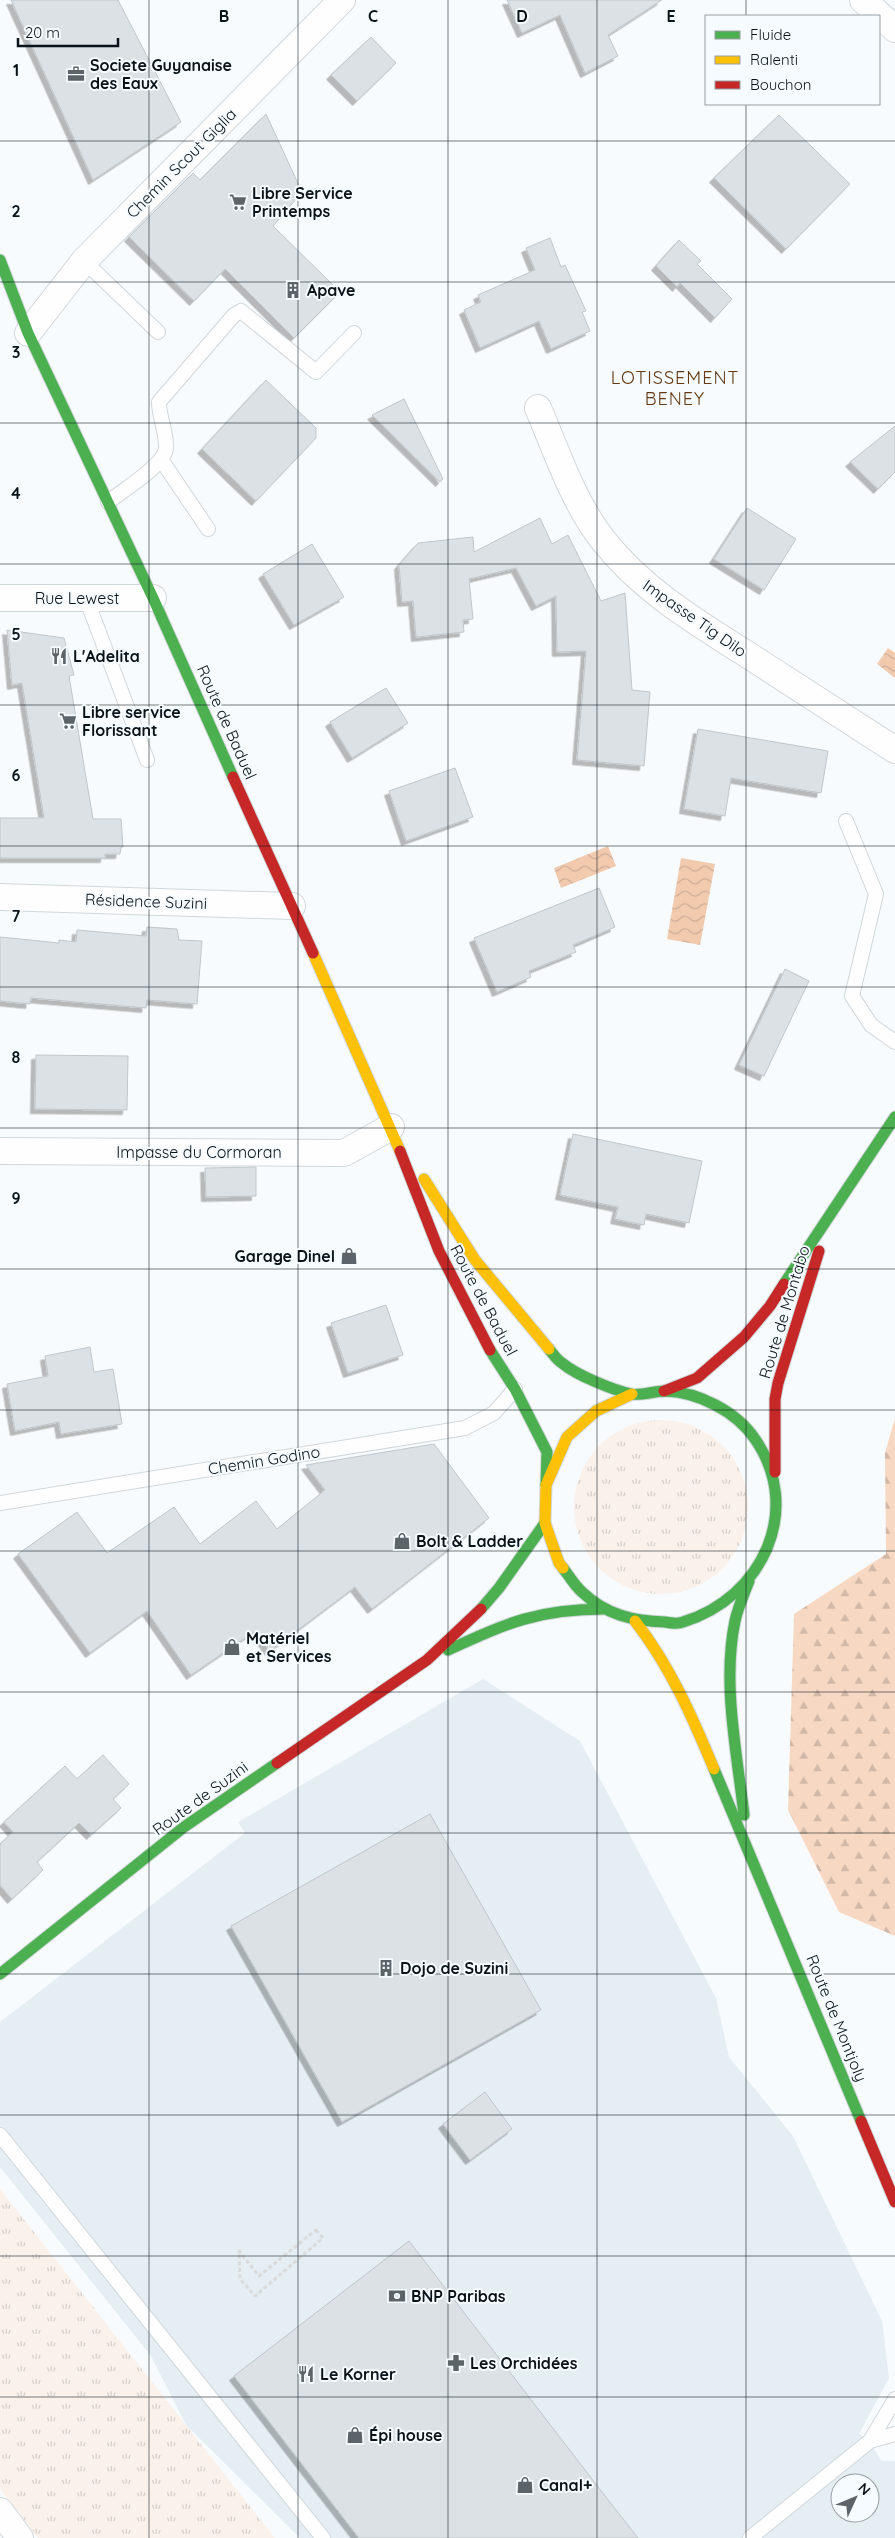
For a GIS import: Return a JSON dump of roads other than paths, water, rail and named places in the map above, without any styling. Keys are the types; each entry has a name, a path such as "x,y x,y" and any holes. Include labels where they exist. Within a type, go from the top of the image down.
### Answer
{"main road":[{"name":"Route de Baduel","path":"0,260 28,333 154,598 391,1128 439,1251 488,1349 515,1389 547,1452 545,1523"},
{"name":"Route de Baduel","path":"0,293 28,333"},
{"name":"Route de Montabo","path":"664,1391 697,1378 744,1336 770,1306 832,1215 895,1117"},
{"name":"Route de Baduel","path":"391,1128 475,1260 549,1350 562,1364 591,1379 632,1394"},
{"name":"Route de Montabo","path":"749,1581 768,1551 776,1512 774,1481 775,1399 778,1383 800,1307 832,1215"},
{"path":"546,1485 567,1437 596,1410 632,1394 664,1391 693,1395 729,1413 755,1438 774,1481"},
{"path":"545,1523 559,1564 581,1592 604,1609 636,1622 682,1623 718,1606 749,1581"},
{"name":"Route de Suzini","path":"0,1974 184,1827 427,1660 478,1612 499,1588 545,1523"},
{"name":"Route de Montjoly","path":"748,1847 732,1718 732,1661 734,1626 749,1581"},
{"name":"Route de Suzini","path":"427,1660 500,1626 526,1618 558,1610 604,1609"},
{"name":"Route de Montjoly","path":"636,1622 658,1651 673,1676 748,1847 895,2202"}],"street":[{"name":"Chemin Scout Giglia","path":"28,333 84,261 342,0"},
{"path":"863,0 880,15"},
{"path":"880,15 895,29"},
{"name":"Impasse Tig Dilo","path":"538,408 583,511 603,540 631,571 654,592 699,623 895,750"},
{"name":"Rue Lewest","path":"0,598 154,598"},
{"name":"Résidence Suzini","path":"0,897 292,906"},
{"name":"Impasse du Cormoran","path":"0,1151 344,1153 391,1128"},
{"path":"0,2511 20,2538"}],"lane":[{"path":"84,261 158,332"},
{"path":"108,502 162,461 166,448 159,413 159,402 234,315 241,311 316,372 354,333"},
{"path":"162,461 208,529"},
{"path":"86,598 147,760"},
{"path":"846,821 876,894 852,996 871,1025 895,1042"},
{"name":"Chemin Godino","path":"0,1503 465,1428 494,1413 515,1389"},
{"path":"0,2135 322,2538"},
{"path":"750,2538 870,2441 895,2399"},
{"path":"870,2441 895,2434"}],"water":[{"path":"888,648 895,653 895,678 877,664"},
{"path":"608,846 616,866 561,888 554,868"},
{"path":"681,858 715,864 700,945 667,939"}],"place":[{"name":"Societe Guyanaise des Eaux","path":"76,74"},
{"name":"Libre Service Printemps","path":"238,202"},
{"name":"Apave","path":"293,290"},
{"name":"L'Adelita","path":"59,656"},
{"name":"Libre service Florissant","path":"68,721"},
{"name":"Garage Dinel","path":"349,1256"},
{"name":"Bolt & Ladder","path":"402,1541"},
{"name":"Matériel et Services","path":"232,1647"},
{"name":"Dojo de Suzini","path":"386,1968"},
{"name":"BNP Paribas","path":"397,2296"},
{"name":"Les Orchidées","path":"456,2363"},
{"name":"Le Korner","path":"306,2374"},
{"name":"Épi house","path":"355,2435"},
{"name":"Canal+","path":"525,2485"}],"district":[{"name":"LOTISSEMENT BENEY","path":"675,387"}]}
